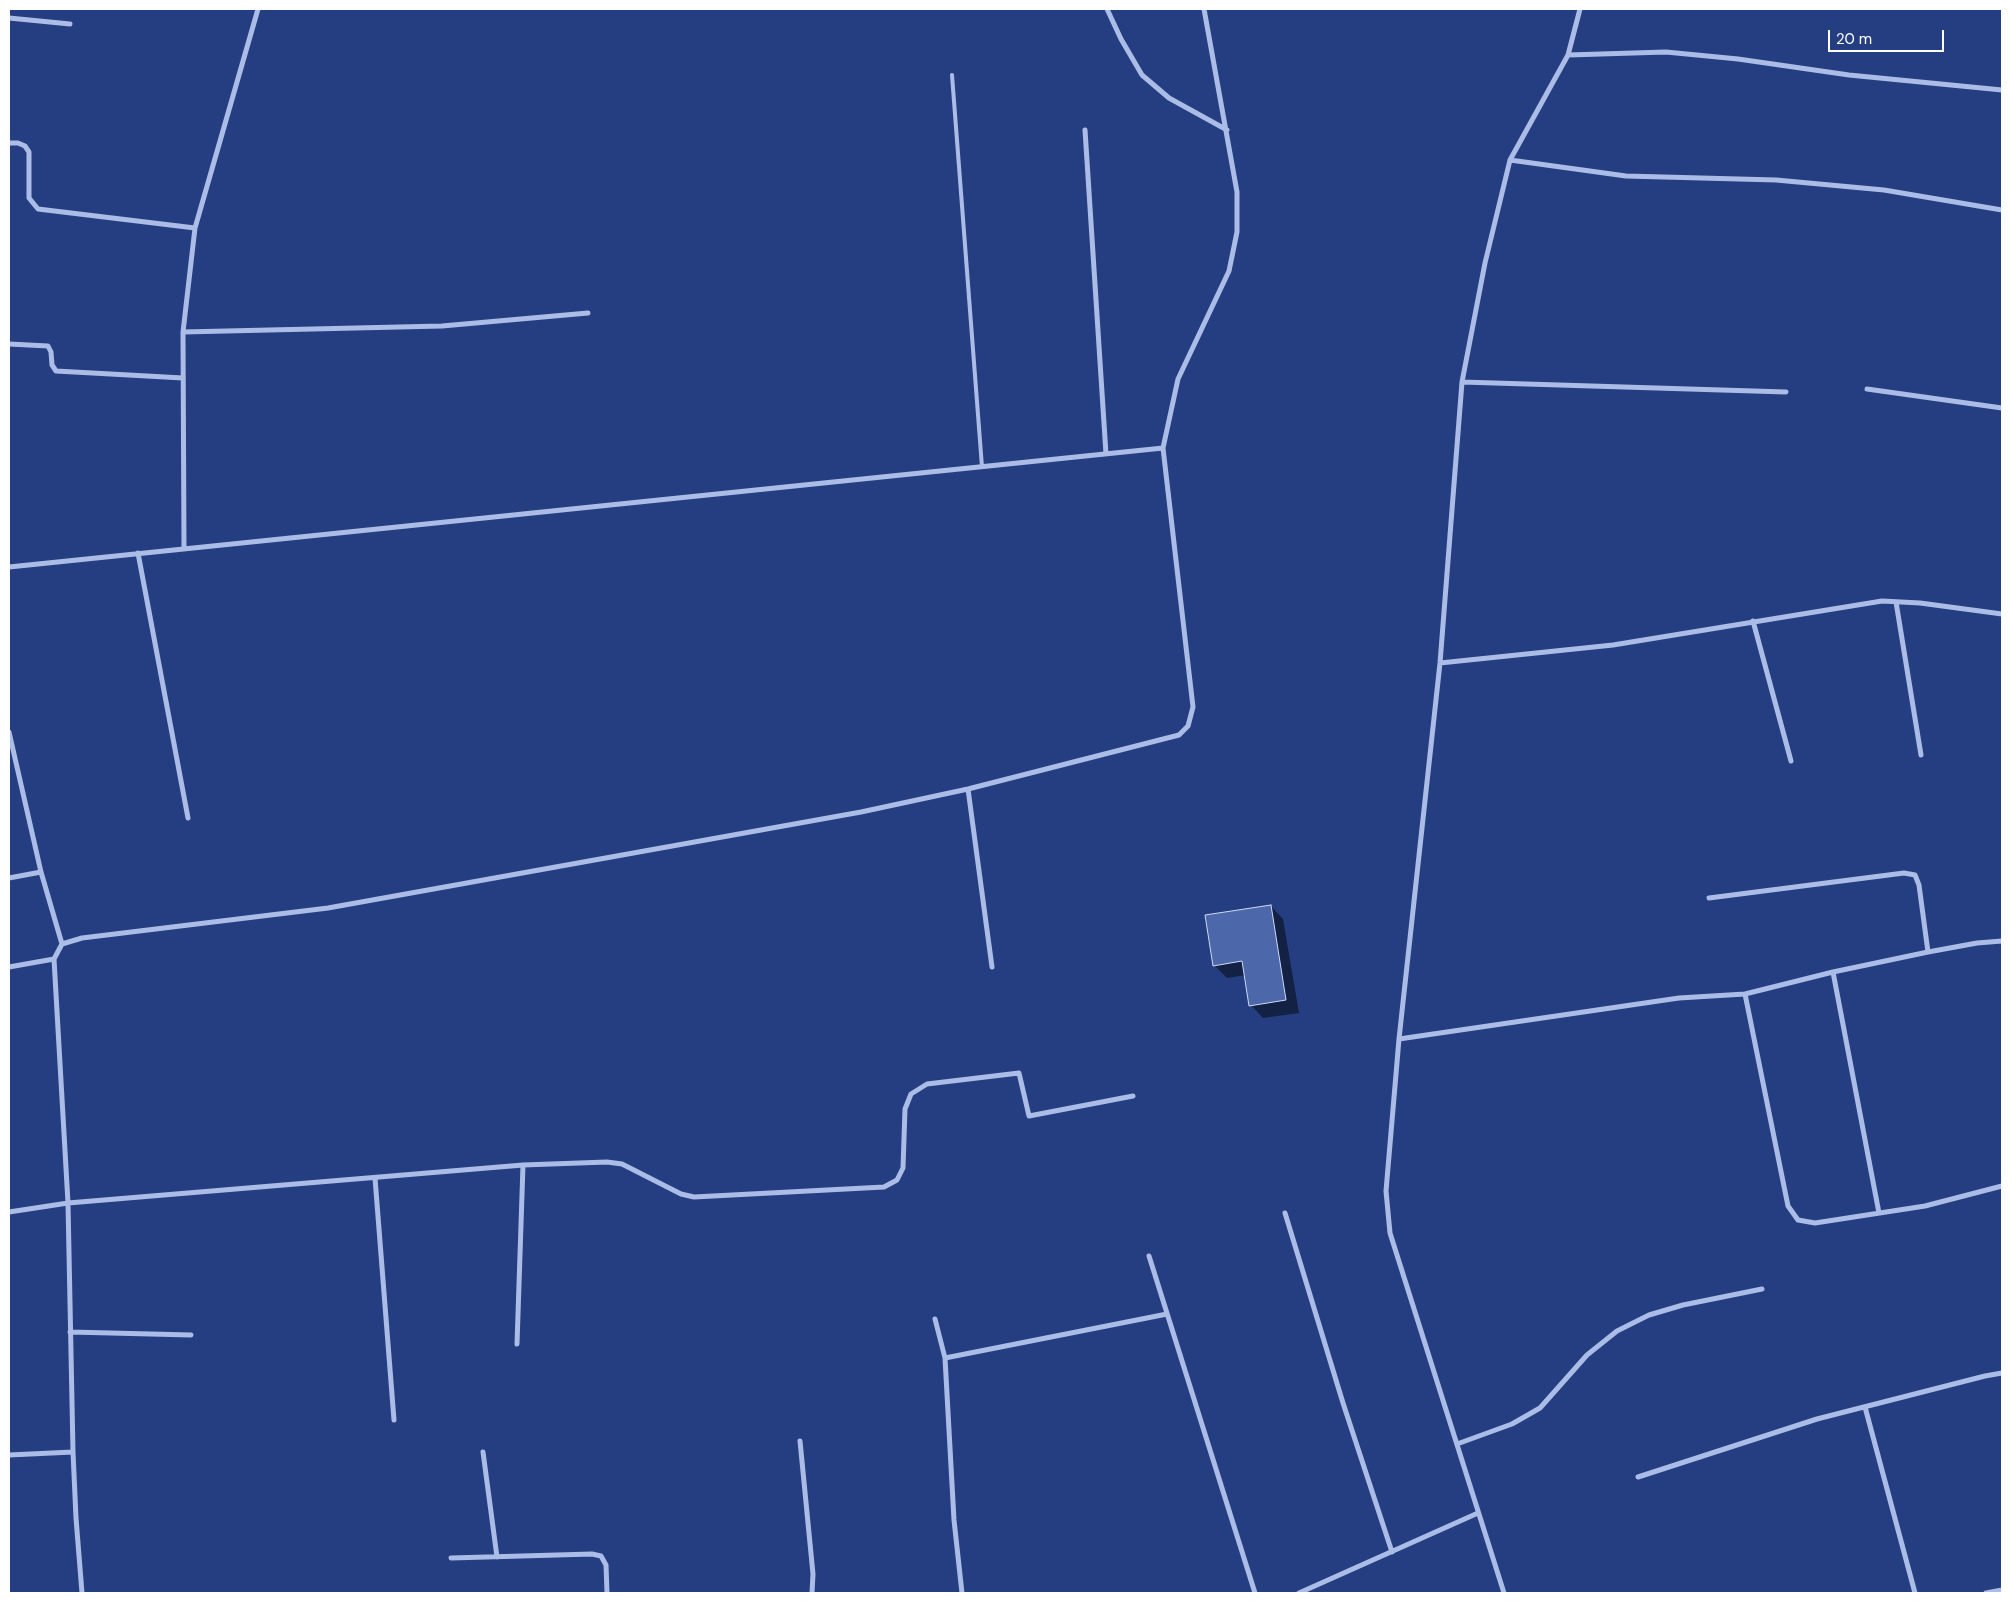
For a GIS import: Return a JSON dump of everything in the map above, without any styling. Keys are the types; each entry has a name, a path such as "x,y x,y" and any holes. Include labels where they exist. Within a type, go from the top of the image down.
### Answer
{"street":[{"path":"184,548 183,332 195,228 258,9"},
{"path":"1107,9 1121,39 1142,75 1169,98 1227,130"},
{"path":"62,944 82,938 328,908 861,812 968,789 1179,735 1188,726 1194,707 1163,448 1178,379 1229,270 1237,232 1237,192 1204,9"},
{"path":"1504,1593 1390,1233 1386,1191 1399,1040 1440,663 1462,382 1485,263 1510,160 1568,55 1580,9"},
{"path":"9,18 70,24"},
{"path":"1568,55 1666,52 1738,59 1849,75 2002,90"},
{"path":"1084,130 1106,454"},
{"path":"9,143 18,143 25,146 29,152 29,198 38,209 195,228"},
{"path":"1510,160 1626,176 1776,180 1884,190 2002,210"},
{"path":"183,332 442,326 588,313"},
{"path":"9,344 48,346 51,352 52,365 56,371 183,378"},
{"path":"1462,382 1786,392"},
{"path":"1866,389 2002,408"},
{"path":"9,566 1163,448"},
{"path":"138,553 188,818"},
{"path":"1440,663 1613,645 1882,601 1920,603 2002,614"},
{"path":"1896,602 1921,755"},
{"path":"1753,621 1791,761"},
{"path":"9,732 41,872 62,944 54,960 68,1203 73,1452 82,1593"},
{"path":"968,789 992,967"},
{"path":"9,878 41,872"},
{"path":"1709,898 1904,873 1915,875 1919,885 1928,952"},
{"path":"1399,1040 1679,998 1745,994 1833,972 1928,952 1977,943 2002,941"},
{"path":"9,966 54,960"},
{"path":"1833,972 1879,1213"},
{"path":"1745,994 1788,1206 1798,1220 1815,1224 1925,1206 2002,1186"},
{"path":"9,1212 68,1203 523,1165 608,1162 622,1164 681,1194 694,1197 884,1187 897,1180 903,1168 905,1109 910,1094 926,1084 1019,1073 1029,1116 1133,1096"},
{"path":"517,1344 523,1165"},
{"path":"375,1178 394,1420"},
{"path":"1285,1213 1343,1403 1392,1552"},
{"path":"1148,1256 1255,1593"},
{"path":"1457,1444 1512,1424 1540,1408 1587,1355 1617,1331 1649,1315 1684,1305 1762,1289"},
{"path":"945,1358 1167,1314"},
{"path":"934,1319 945,1358 954,1520 962,1593"},
{"path":"70,1332 191,1335"},
{"path":"1638,1477 1808,1422 2002,1373"},
{"path":"1865,1408 1915,1593"},
{"path":"800,1441 813,1574 812,1593"},
{"path":"9,1455 73,1452"},
{"path":"484,1452 497,1557"},
{"path":"1300,1593 1478,1513"},
{"path":"451,1558 592,1554 602,1556 606,1566 606,1593"},
{"path":"1986,1593 2002,1590"}],"lane":[{"path":"952,75 982,466"}],"building":[{"path":"1271,905 1286,1000 1249,1006 1242,961 1213,966 1205,915"}]}
